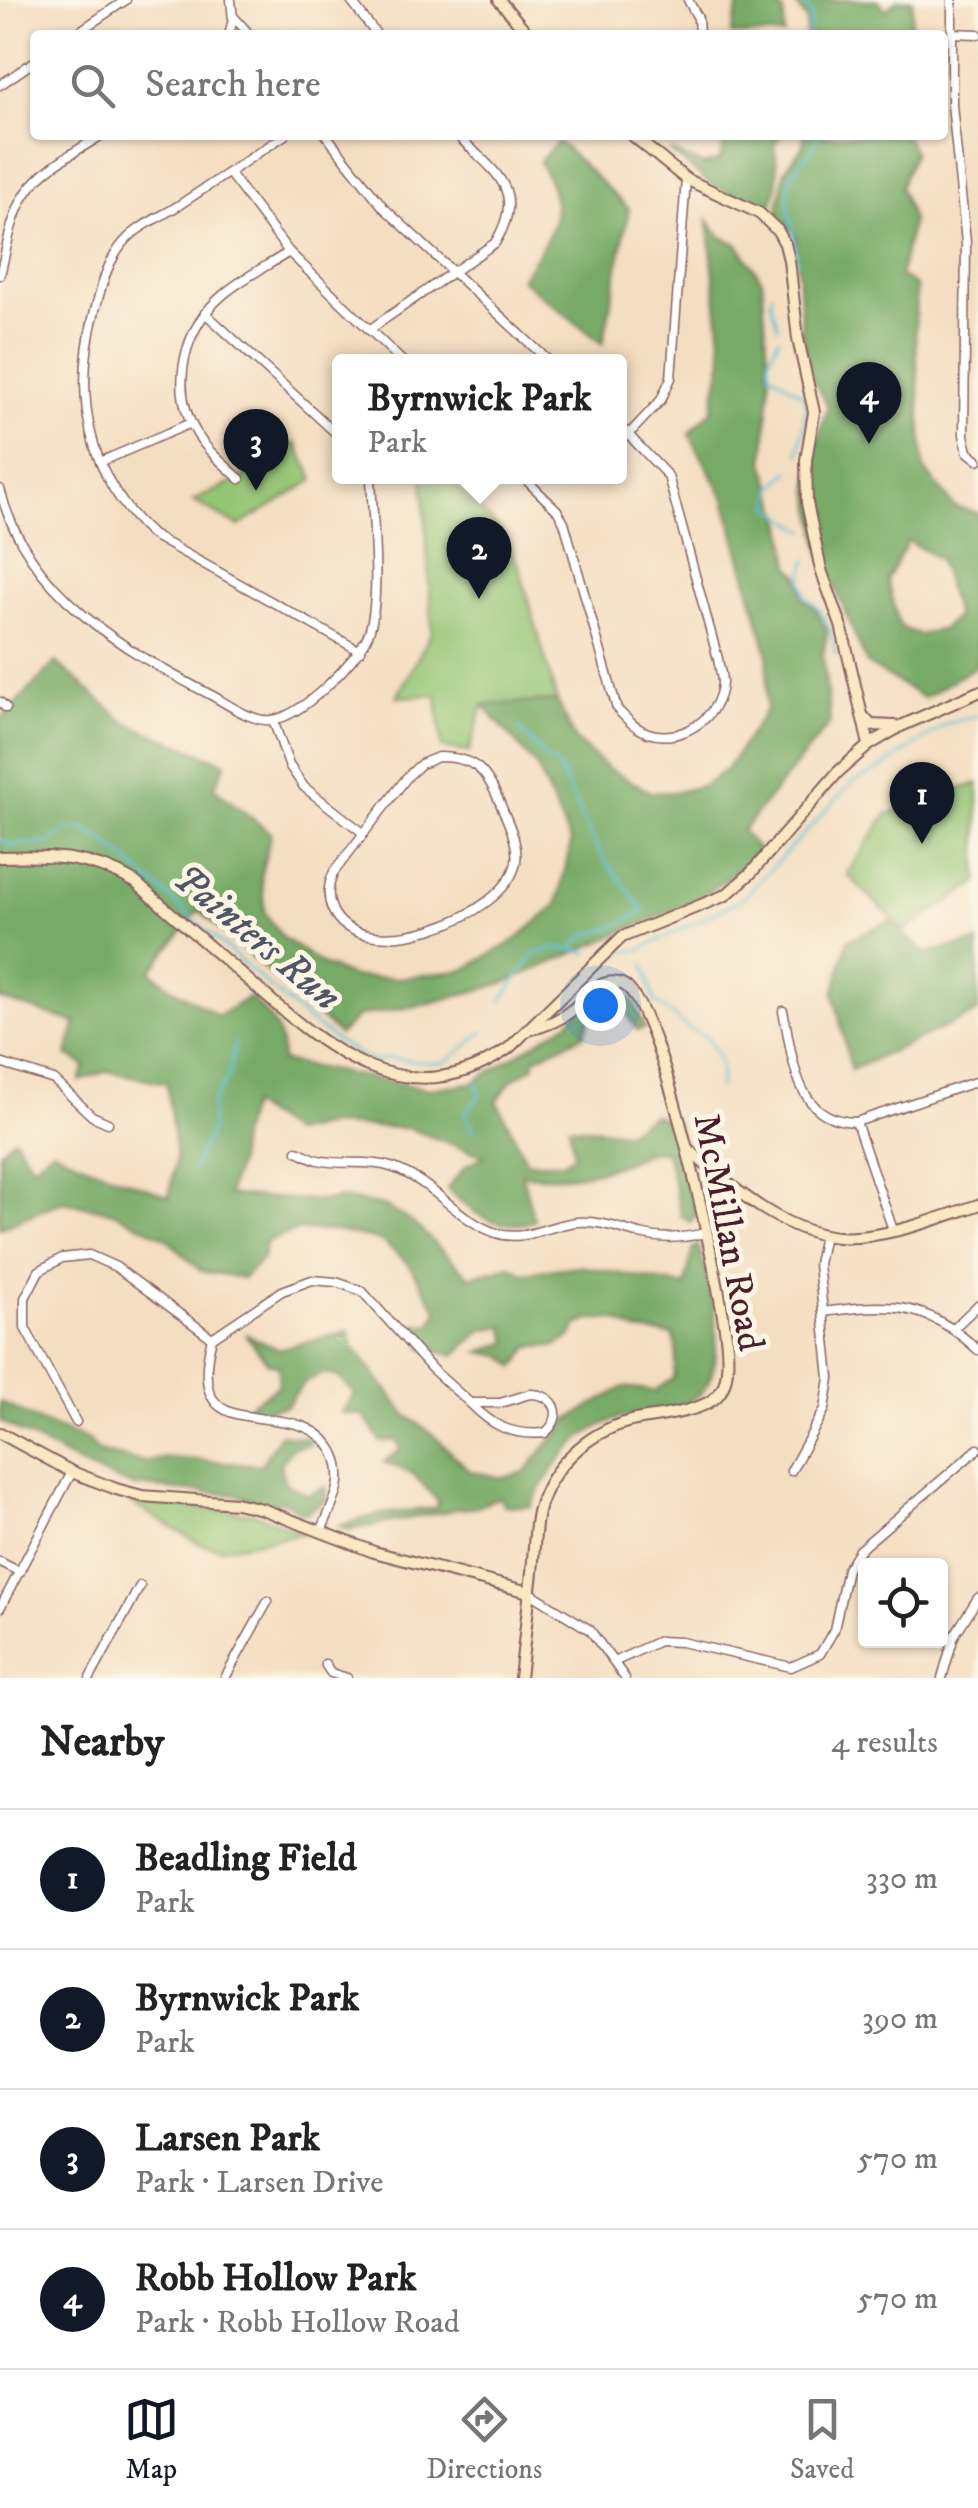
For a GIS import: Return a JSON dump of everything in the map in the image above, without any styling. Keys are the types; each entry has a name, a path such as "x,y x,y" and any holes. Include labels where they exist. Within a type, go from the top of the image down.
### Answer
{"street":[{"path":"81,30 126,0"},
{"path":"231,0 231,30"},
{"path":"350,0 373,30"},
{"path":"500,0 524,30"},
{"path":"688,0 698,18 699,30"},
{"path":"952,0 952,105 966,230 964,435 968,452 978,460"},
{"path":"233,16 246,30"},
{"path":"952,34 978,34"},
{"path":"0,85 30,64"},
{"path":"0,275 18,209 27,192 40,178 95,140"},
{"path":"277,140 126,238 106,268 84,351 84,398 100,462 121,504 152,535 360,651"},
{"path":"330,140 384,208 541,354"},
{"path":"369,330 495,243 507,222 508,194 498,175 462,140"},
{"path":"638,140 686,179 760,213 770,221 784,244 814,412 806,460 807,504 869,745"},
{"path":"229,172 289,252 394,354"},
{"path":"530,484 558,510 564,522 618,708 632,725 650,734 669,736 688,731 717,704 722,682 718,659 668,476 629,434 661,400 671,378 686,179"},
{"path":"240,479 217,459 191,422 185,406 186,349 205,313 223,295 289,252"},
{"path":"205,313 332,430"},
{"path":"100,462 191,422"},
{"path":"0,493 18,535 40,570 78,611 153,666 252,716 273,720 309,700 360,651 369,633 374,610 371,484"},
{"path":"0,857 79,858 110,867 135,882 340,1055 373,1070 402,1076 457,1073 489,1062 530,1029 622,936 726,896 838,772 869,745 901,726 978,692"},
{"path":"859,711 871,725 901,726"},
{"path":"273,720 289,765 304,787 362,832"},
{"path":"438,757 459,757 477,766 490,781 514,836 517,858 512,876 502,888 466,916 442,928 364,936 339,922 329,894 334,872 362,832 421,764 438,757"},
{"name":"McMillan Road","path":"520,1678 538,1510 552,1477 577,1448 604,1430 696,1408 718,1396 726,1375 726,1338 688,1149 634,992 625,985 602,985 546,1026 530,1029"},
{"path":"783,1011 802,1090 812,1107 838,1122 856,1122 978,1080"},
{"path":"0,1062 54,1080 92,1116 108,1123"},
{"path":"856,1122 893,1230"},
{"path":"688,1149 738,1194 824,1235 855,1238 978,1205"},
{"path":"297,1151 319,1160 391,1166 415,1177 470,1222 500,1235 532,1234 576,1222 680,1239 705,1233"},
{"path":"791,1471 825,1409 830,1378 818,1264 824,1235"},
{"path":"76,1422 25,1328 25,1298 39,1272 62,1258 88,1255 116,1267 212,1338"},
{"path":"320,1532 334,1502 339,1478 336,1454 322,1436 307,1427 243,1418 224,1410 207,1388 204,1366 212,1338 282,1291 312,1280 336,1282 362,1291 432,1369 487,1421 508,1432 545,1433 554,1426 557,1416 552,1399 542,1394 470,1403"},
{"path":"823,1312 879,1305 920,1312 954,1328 978,1350"},
{"path":"954,1328 978,1305"},
{"path":"0,1433 72,1472 142,1496 236,1503 262,1509 374,1552 529,1592 590,1630 626,1678"},
{"path":"616,1662 659,1641 681,1642 791,1667 820,1654 834,1630 846,1569 859,1550 978,1449"},
{"path":"0,1608 72,1472"},
{"path":"0,1562 20,1572"},
{"path":"90,1678 140,1586"},
{"path":"942,1678 954,1636 978,1598"},
{"path":"226,1678 268,1601"},
{"path":"325,1664 331,1673 346,1678"}],"green space":[{"path":"740,0 772,0 784,13 784,30 732,30"},
{"path":"793,0 878,0 886,10 897,0 913,0 911,30 806,30 807,21"},
{"path":"725,140 778,140 774,145 776,188 768,211 709,183 669,151 704,165 720,160"},
{"path":"804,140 908,140 914,152 900,187 912,220 900,276 916,286 915,332 924,469 955,507 978,513 978,665 924,698 867,664 822,556 810,489 812,457 828,406 812,377 802,337 796,236 777,215 785,170","holes":["908,541 939,559 956,617 942,629 919,635 899,626 887,580"]},
{"path":"558,141 629,209 603,344 521,279 553,223 554,196 539,162"},
{"path":"708,220 721,237 738,244 762,280 770,386 764,461 784,525 790,566 799,575 803,598 815,608 827,631 823,655 830,723 742,831 760,852 700,899 502,984 422,1005 358,1016 339,1035 199,910 151,971 218,1016 250,997 278,1033 281,1061 429,1089 472,1083 569,1022 589,997 607,990 625,993 633,1001 645,1028 637,1030 620,1002 592,1013 584,1035 535,1058 534,1066 511,1081 497,1101 527,1162 563,1162 574,1154 569,1126 626,1132 653,1115 676,1123 696,1215 690,1222 681,1216 666,1151 647,1152 584,1174 522,1174 534,1221 508,1224 475,1213 447,1189 466,1166 484,1156 408,1128 328,1125 292,1133 250,1105 227,1195 325,1201 342,1198 384,1206 413,1223 470,1277 511,1266 523,1273 580,1266 685,1286 693,1248 698,1246 709,1285 714,1309 715,1358 710,1379 699,1395 681,1405 604,1424 582,1437 549,1475 530,1507 504,1505 501,1498 474,1507 349,1530 339,1526 381,1514 436,1508 438,1501 413,1474 384,1462 401,1449 396,1440 381,1442 363,1415 341,1413 355,1394 339,1377 323,1373 303,1384 286,1406 255,1412 247,1406 278,1386 279,1366 268,1363 245,1334 278,1349 349,1331 354,1348 407,1416 430,1432 470,1471 503,1478 525,1472 568,1420 624,1387 654,1391 674,1378 677,1347 673,1335 636,1331 614,1319 589,1320 556,1346 529,1347 516,1367 503,1356 480,1352 508,1342 504,1326 482,1330 455,1355 423,1349 415,1324 432,1325 438,1310 409,1264 382,1241 336,1231 299,1230 265,1242 263,1258 243,1278 201,1271 166,1238 113,1212 63,1201 0,1228 0,1151 14,1138 32,1166 53,1149 169,1197 176,1158 167,1083 107,1071 80,1081 85,1066 67,1055 76,1023 0,999 0,720 56,662 126,723 226,763 214,788 271,833 261,874 265,913 283,938 323,965 352,977 401,978 464,970 517,939 557,905 571,843 536,766 483,705 557,701 575,740 606,767 652,793 705,785 727,769 766,710 768,655 725,499 689,434 712,410 723,358"},
{"path":"296,443 314,480 239,526 193,501 240,479"},
{"path":"423,484 454,484 500,530 519,566 557,701 483,705 469,752 442,748 437,695 397,697 432,631"},
{"path":"978,783 978,882 905,931 847,874 887,814"},
{"path":"890,921 925,953 978,942 978,1012 851,1070 834,994 848,940"},
{"path":"0,1402 89,1440 98,1452 145,1462 169,1458 261,1465 280,1434 310,1439 310,1445 292,1447 280,1465 285,1483 308,1495 326,1487 326,1500 303,1514 283,1501 268,1504 238,1495 133,1486 87,1468 0,1421"},
{"path":"127,1501 253,1513 305,1533 221,1548 202,1545"}],"waterway":[{"path":"799,0 811,13 809,30"},
{"path":"797,263 789,186 795,169 816,140"},
{"path":"772,294 778,327"},
{"path":"779,337 769,359 770,372 803,395 807,404 799,454"},
{"path":"790,471 773,488 772,508 806,531"},
{"path":"807,560 802,581 807,599 824,616 836,655"},
{"name":"Painters Run","path":"614,953 640,950 742,899 852,783 948,723 978,716"},
{"path":"519,728 546,759 557,765 599,852 644,910 614,927 587,935 572,950"},
{"name":"Painters Run","path":"0,840 12,845 49,843 65,830 83,829 105,841 304,1017 345,1047 374,1061 390,1058 446,1062 484,1032"},
{"name":"Painters Run","path":"501,1002 534,954 557,948 589,953"},
{"path":"644,964 655,1002 685,1026 706,1036 721,1066 719,1088"},
{"path":"193,1169 211,1129 212,1104 230,1073 235,1042"},
{"path":"474,1131 465,1113 480,1095 477,1082"}],"place":[{"name":"Robb Hollow Park","path":"869,444"},
{"name":"Larsen Park","path":"256,491"},
{"name":"Byrnwick Park","path":"479,599"},
{"name":"Beadling Field","path":"922,844"}]}
